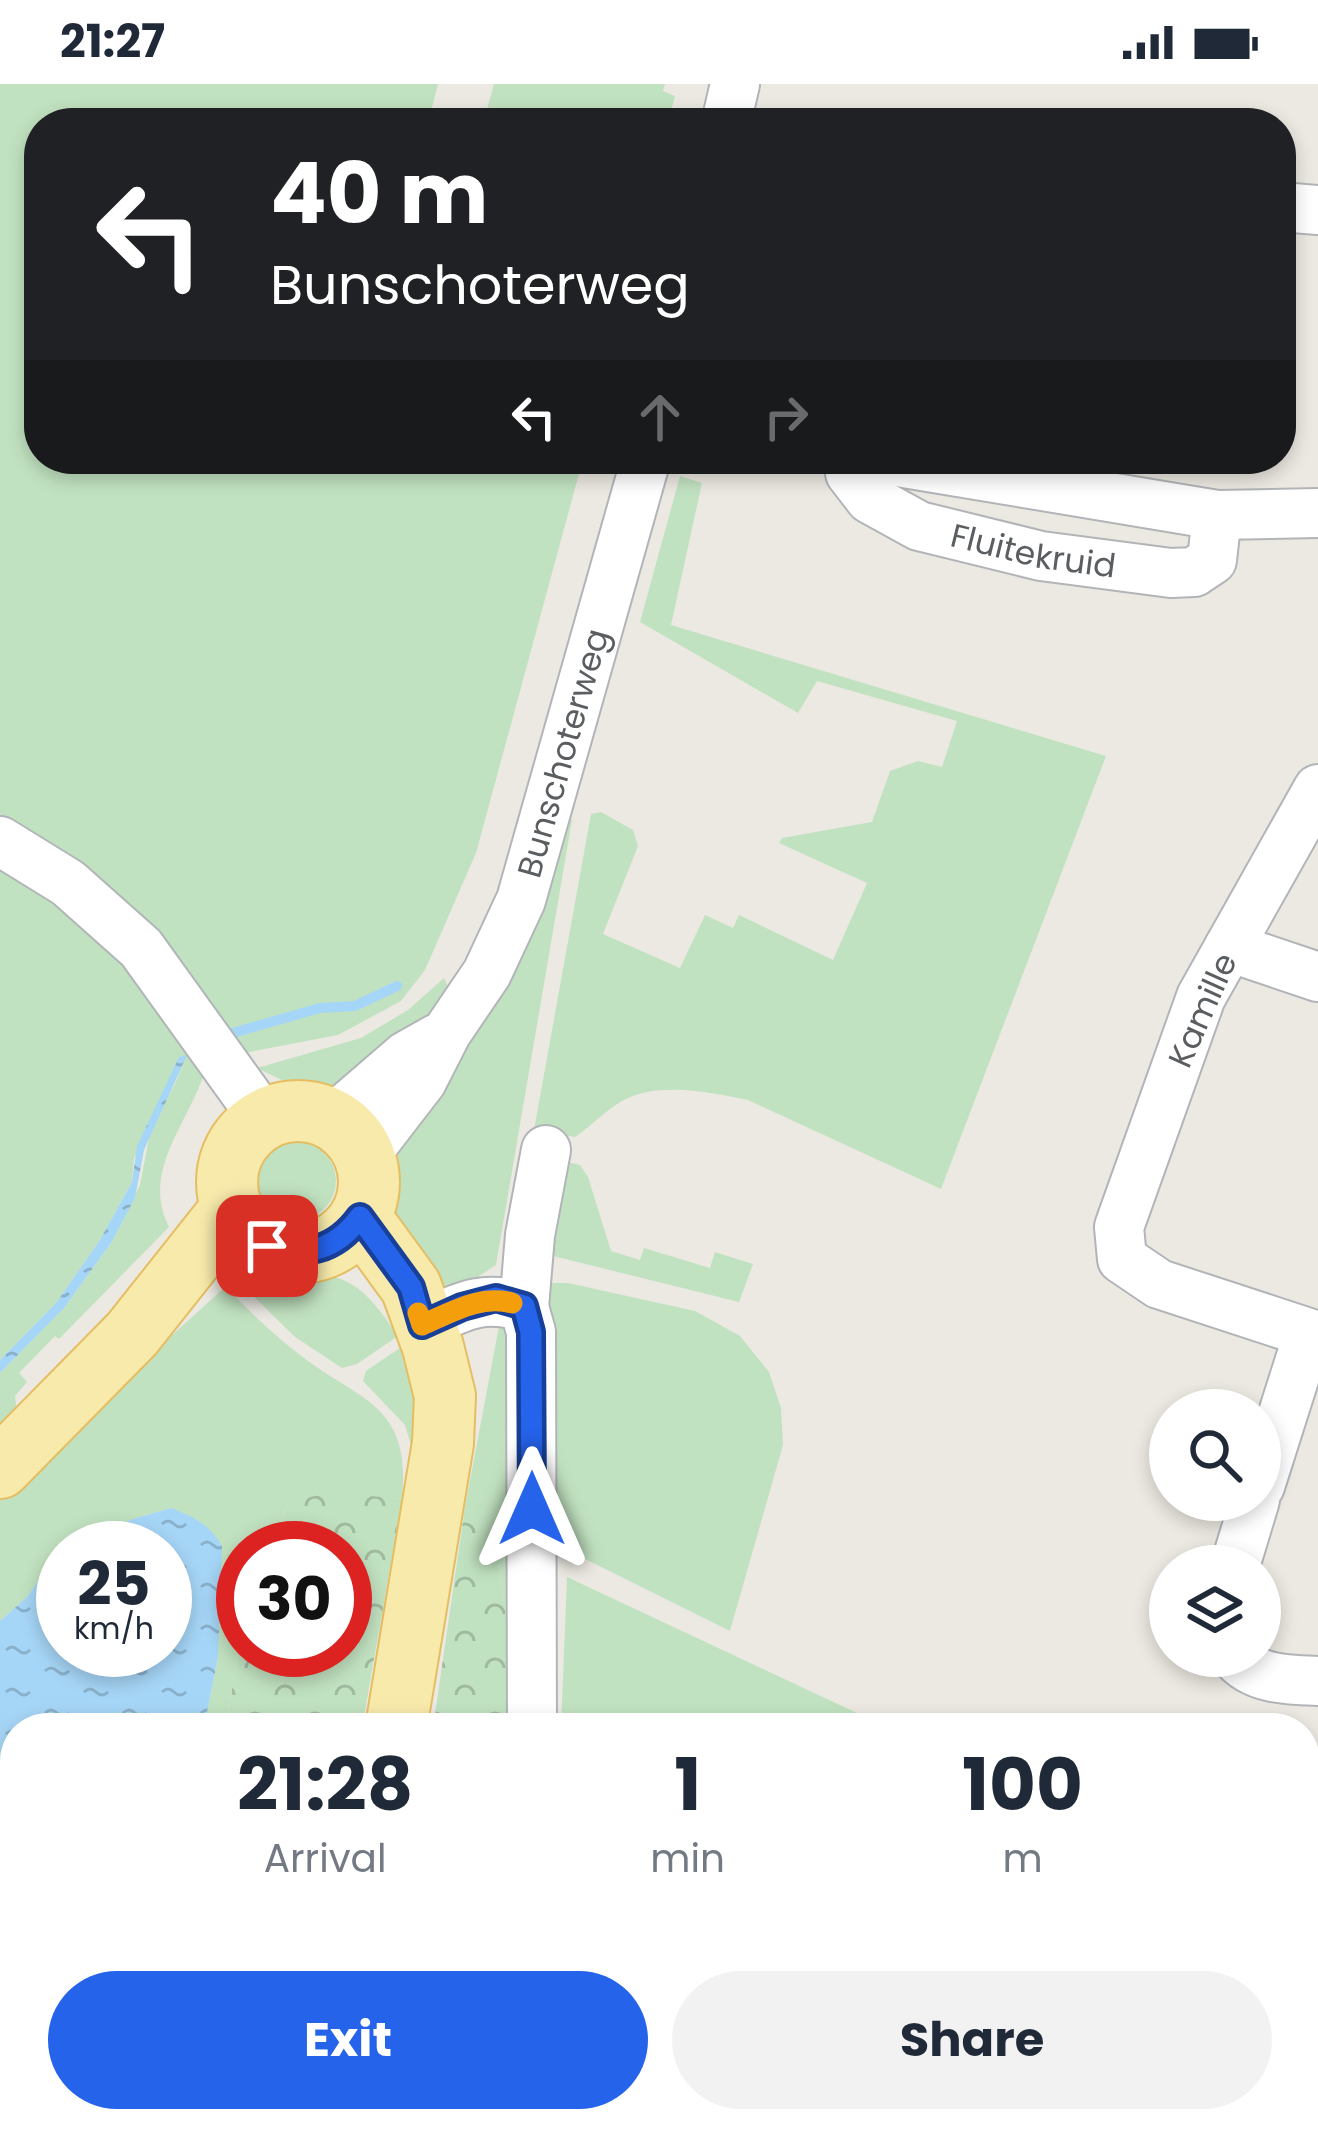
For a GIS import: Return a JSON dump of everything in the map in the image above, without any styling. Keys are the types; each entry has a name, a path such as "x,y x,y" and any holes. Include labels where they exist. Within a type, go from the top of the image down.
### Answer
{"main road":[{"path":"287,1111 311,1111 349,1137 369,1176 368,1198 345,1231 310,1252 288,1252 250,1227 227,1188 229,1168 248,1131 287,1111"},
{"path":"0,1468 132,1334 250,1227"},
{"path":"345,1231 411,1287 442,1372 446,1418 398,1713"}],"street":[{"name":"Bunschoterweg","path":"349,1137 422,1081 447,1032 487,973 521,900 642,474"},
{"name":"Fluitekruid","path":"851,474 870,500 919,526 1042,556 1171,573 1194,572 1212,560 1217,515"},
{"name":"Fluitekruid","path":"970,474 1217,515 1318,513"},
{"name":"Kamille","path":"1313,1336 1159,1284 1122,1259 1119,1227 1201,997 1318,790"},
{"path":"0,841 68,883 141,948 264,1119"},
{"path":"1229,947 1318,977"},
{"path":"532,1713 531,1332 524,1306 530,1235 546,1150"},
{"path":"422,1325 496,1298 524,1306"},
{"path":"1281,1427 1313,1336"},
{"path":"1272,1677 1318,1681"}],"green space":[{"path":"0,84 438,84 432,108 24,108 24,474 579,474 476,853 425,970 401,1001 338,1035 244,1053 0,825"},
{"path":"494,84 665,84 663,91 675,96 672,108 487,108"},
{"path":"680,476 702,483 671,625 1106,756 941,1189 748,1100 701,1092 636,1095 575,1137 534,1130 591,814 601,812 633,830 638,846 603,934 680,968 705,915 733,928 739,915 833,960 867,883 779,843 782,838 872,822 890,771 918,761 942,767 957,721 817,681 798,713 640,622"},
{"path":"567,818 572,820 496,1265 467,1284 444,1289 387,1211 394,1153"},
{"path":"0,863 110,938 204,1074 163,1168 162,1207 169,1227 19,1373 27,1382 15,1396 18,1418 0,1436 0,1373 64,1308 111,1243 140,1185 150,1133 186,1061 134,1158 132,1182 100,1240 56,1303 0,1360"},
{"path":"444,978 451,994 436,1012 335,1090 294,1086 257,1068 361,1038 408,1010"},
{"path":"297,1142 325,1153 336,1181 325,1209 297,1220 269,1209 258,1181 269,1153"},
{"path":"555,1159 580,1165 588,1177 611,1251 640,1260 644,1248 710,1268 715,1252 753,1264 739,1302 549,1255"},
{"path":"263,1269 342,1280 369,1298 398,1336 357,1364 342,1368 295,1337 236,1279"},
{"path":"550,1283 695,1311 740,1336 769,1372 781,1408 783,1445 730,1631 573,1553 547,1525 543,1288"},
{"path":"225,1287 286,1344 376,1407 389,1423 403,1467 402,1499 288,1504 281,1521 216,1521 216,1606 192,1554 192,1521 177,1521 171,1508 128,1521 36,1521 36,1585 0,1621 0,1492"},
{"path":"499,1326 512,1333 508,1713 508,1630 496,1543 465,1507"},
{"path":"403,1346 419,1380 415,1459 405,1425 363,1381 366,1371"},
{"path":"327,1492 402,1499 372,1671 372,1521 281,1521 288,1504"},
{"path":"465,1507 496,1542 508,1630 508,1713 435,1713"},
{"path":"567,1577 857,1713 562,1713"},
{"path":"216,1667 216,1677 234,1677 228,1713 207,1713"},
{"path":"234,1677 371,1677 365,1713 228,1713"}],"water":[{"path":"187,1055 144,1150 135,1198 111,1243 64,1308 0,1373 0,1360 56,1303 100,1240 132,1182 137,1146 179,1057"},
{"path":"171,1508 200,1522 216,1538 216,1667 207,1713 0,1713 0,1621 36,1584 36,1677 192,1677 192,1521 128,1521"}],"waterway":[{"path":"229,1034 320,1008 355,1006 397,986"}],"slow traffic":[{"path":"418,1313 422,1325 496,1298 512,1303"}],"route":[{"path":"267,1246 310,1252 342,1238 360,1217 411,1287 422,1325 496,1298 524,1306 531,1332 532,1509"}]}
